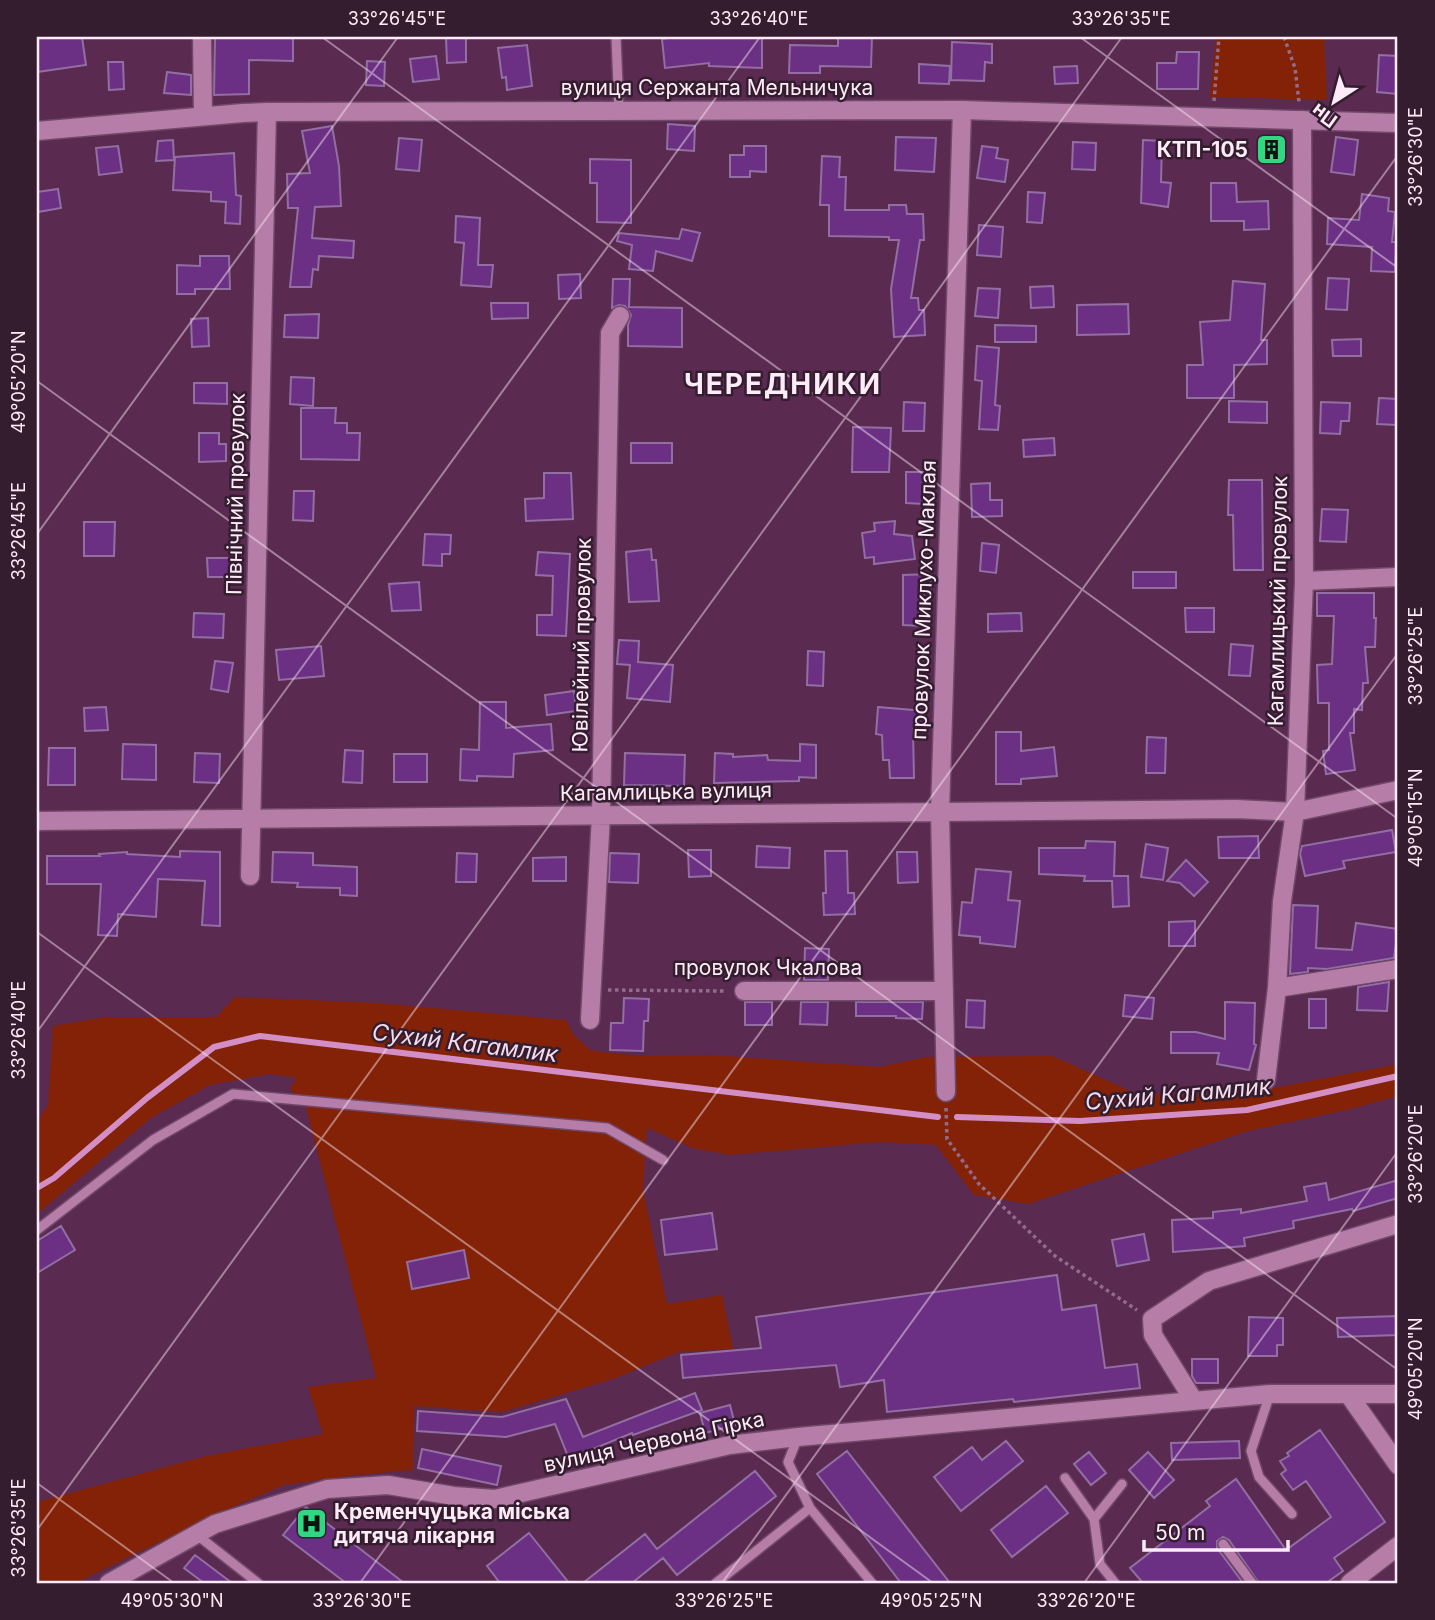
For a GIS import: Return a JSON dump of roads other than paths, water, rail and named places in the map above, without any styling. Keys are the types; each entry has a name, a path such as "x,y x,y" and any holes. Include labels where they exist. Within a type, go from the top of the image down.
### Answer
{"street":[{"path":"202,37 202,116"},
{"name":"вулиця Сержанта Мельничука","path":"37,131 267,112 962,110 1398,123"},
{"name":"провулок Миклухо-Маклая","path":"946,1092 940,813 962,110"},
{"name":"Північний провулок","path":"250,876 267,112"},
{"name":"Кагамлицький провулок","path":"1266,1080 1278,988 1282,901 1295,812 1304,581 1301,120"},
{"name":"Ювілейний провулок","path":"590,1020 601,816 610,332 620,316"},
{"path":"1304,581 1398,577"},
{"name":"Кагамлицька вулиця","path":"37,821 1236,809 1295,812 1398,790"},
{"path":"1278,988 1398,969"},
{"name":"провулок Чкалова","path":"744,991 944,990"},
{"path":"1194,1401 1153,1335 1152,1319 1209,1281 1398,1224"},
{"name":"вулиця Червона Гірка","path":"109,1583 215,1524 327,1489 388,1485 454,1496 495,1499 730,1445 798,1437 1270,1394 1398,1394"},
{"path":"1349,1395 1398,1465"},
{"path":"1350,1583 1398,1546"}],"lane":[{"path":"616,37 619,111"},
{"path":"37,1230 153,1140 233,1094 607,1128 663,1160"},
{"path":"1270,1394 1251,1451 1259,1477 1292,1514"},
{"path":"798,1437 788,1462 810,1508 872,1583"},
{"path":"1065,1478 1094,1520 1100,1564 1115,1583"},
{"path":"1094,1520 1122,1484"},
{"path":"716,1583 810,1508"},
{"path":"196,1534 258,1583"},
{"path":"1223,1544 1252,1583"}],"waterway":[{"name":"Сухий Кагамлик","path":"37,1188 54,1178 147,1098 214,1047 260,1036 938,1117"},
{"name":"Сухий Кагамлик","path":"957,1117 1080,1121 1247,1110 1398,1076"}],"place":[{"name":"КТП-105","path":"1271,150"},
{"name":"Кременчуцька міська дитяча лікарня","path":"311,1524"}],"district":[{"name":"ЧЕРЕДНИКИ","path":"783,384"}]}
